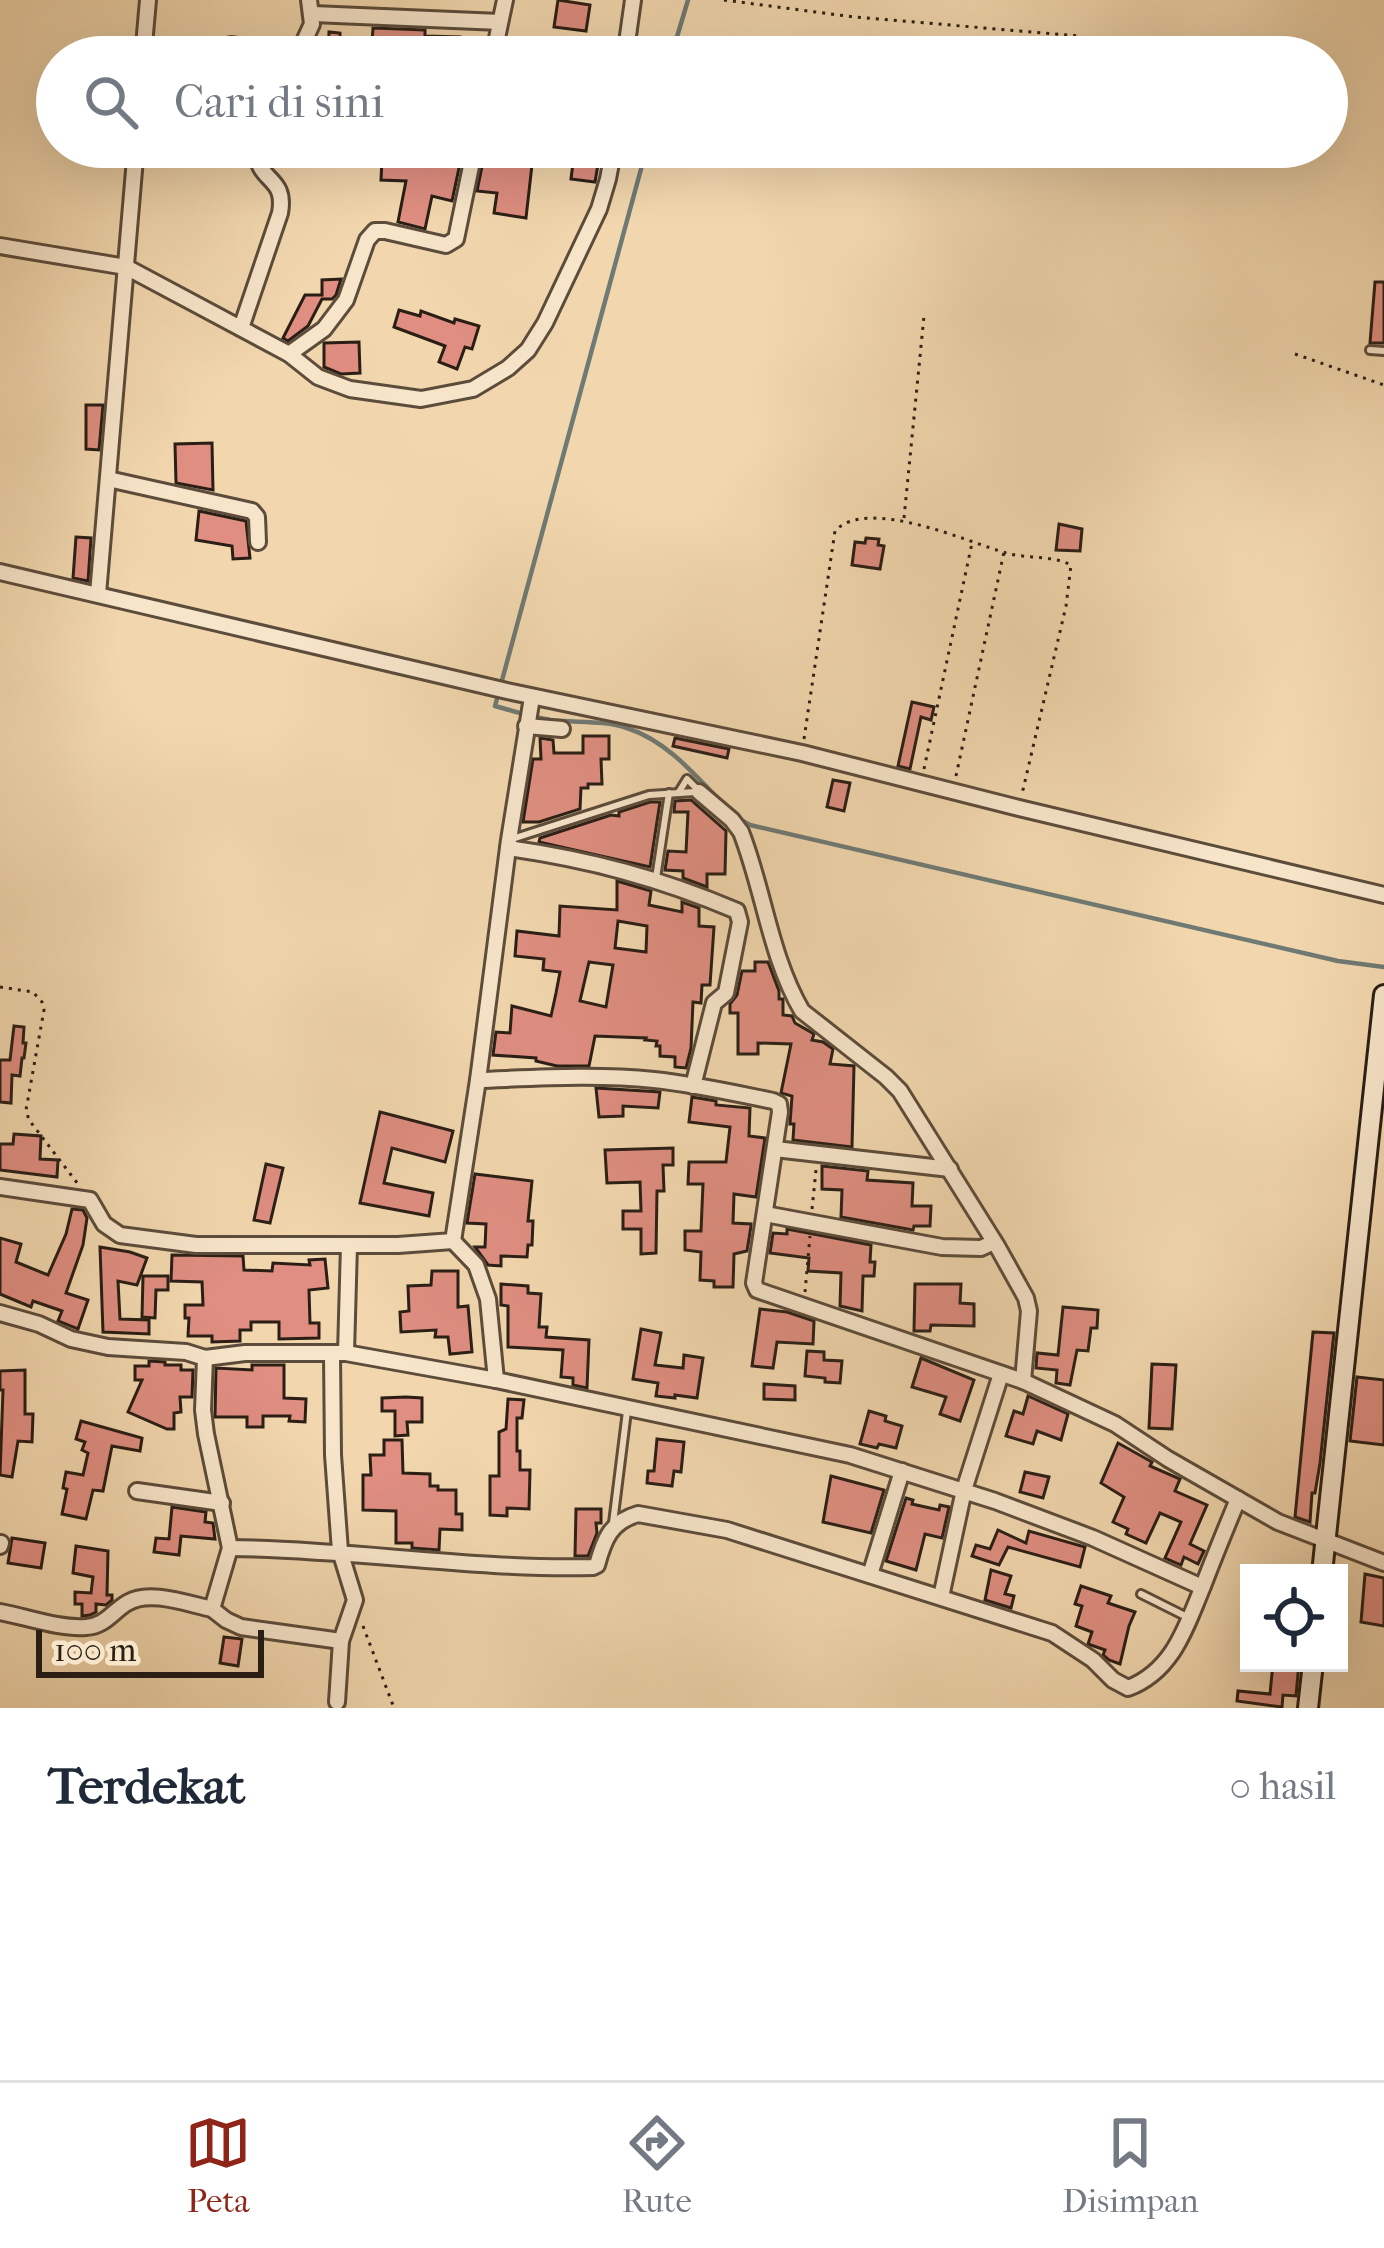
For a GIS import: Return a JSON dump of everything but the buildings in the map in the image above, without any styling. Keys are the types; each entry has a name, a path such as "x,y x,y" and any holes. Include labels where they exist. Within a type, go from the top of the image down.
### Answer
{"main road":[{"path":"1323,1564 1377,1116 1384,995"},
{"path":"1308,1708 1311,1672"}],"street":[{"path":"145,36 148,0"},
{"path":"497,36 505,0"},
{"path":"629,36 633,0"},
{"path":"311,7 500,22"},
{"path":"98,594 134,168"},
{"path":"241,328 282,199 262,168"},
{"path":"289,354 324,329 346,300 367,240 375,232 446,244 456,239 471,168"},
{"path":"0,246 126,267 289,354 318,377 350,389 421,399 473,389 528,350 598,208 610,168"},
{"path":"108,478 245,508 257,517 258,542"},
{"path":"0,572 501,690 529,713 562,729"},
{"path":"529,713 802,753 1384,895"},
{"path":"453,1241 529,713"},
{"path":"699,792 741,832 768,926 802,1011 900,1091 1020,1286 1029,1311 1023,1382"},
{"path":"509,844 656,879 735,910 740,917 726,993 714,1003 692,1086"},
{"path":"478,1080 607,1077 692,1086 778,1104 754,1283 757,1290 1023,1382 1115,1424 1278,1522 1384,1563"},
{"path":"775,1149 950,1168"},
{"path":"0,1187 90,1200 104,1224 120,1235 196,1245 453,1241 476,1265 488,1299 496,1380"},
{"path":"765,1214 942,1247 982,1247 994,1241"},
{"path":"337,1702 341,1641 355,1600 340,1551 333,1455 349,1245"},
{"path":"0,1312 70,1340 109,1347 186,1352 206,1358 244,1353 339,1354 496,1380 850,1455 964,1490 1093,1538 1202,1587"},
{"path":"206,1358 206,1434 230,1548 212,1609"},
{"path":"941,1597 964,1490 1001,1374"},
{"path":"870,1575 902,1471"},
{"path":"137,1491 222,1503"},
{"path":"230,1548 593,1568 613,1527 638,1514 727,1530 1052,1633 1128,1688 1165,1663 1184,1636 1238,1499"},
{"path":"0,1612 80,1628 101,1624 137,1598 169,1600 212,1609 241,1627 341,1641"}],"lane":[{"path":"1370,350 1384,351"},
{"path":"509,844 649,795 679,792 687,779 699,792"},
{"path":"656,879 669,793"},
{"path":"613,1527 628,1407"},
{"path":"1141,1594 1190,1618"}],"path":[{"path":"724,0 854,17 1080,36"},
{"path":"904,520 925,316"},
{"path":"1294,354 1384,385"},
{"path":"802,753 840,525 850,520 904,520 1004,552 1068,561 1072,570 1066,606 1019,808"},
{"path":"921,782 973,542"},
{"path":"953,790 1004,552"},
{"path":"0,987 33,992 42,1002 26,1110 90,1200"},
{"path":"355,1600 394,1708"}],"waterway":[{"path":"677,36 688,0"},
{"path":"501,684 641,168"},
{"path":"498,695 495,706 523,714 609,724 641,734 680,760 724,805"},
{"path":"736,817 750,825 1338,961 1384,967"}]}
